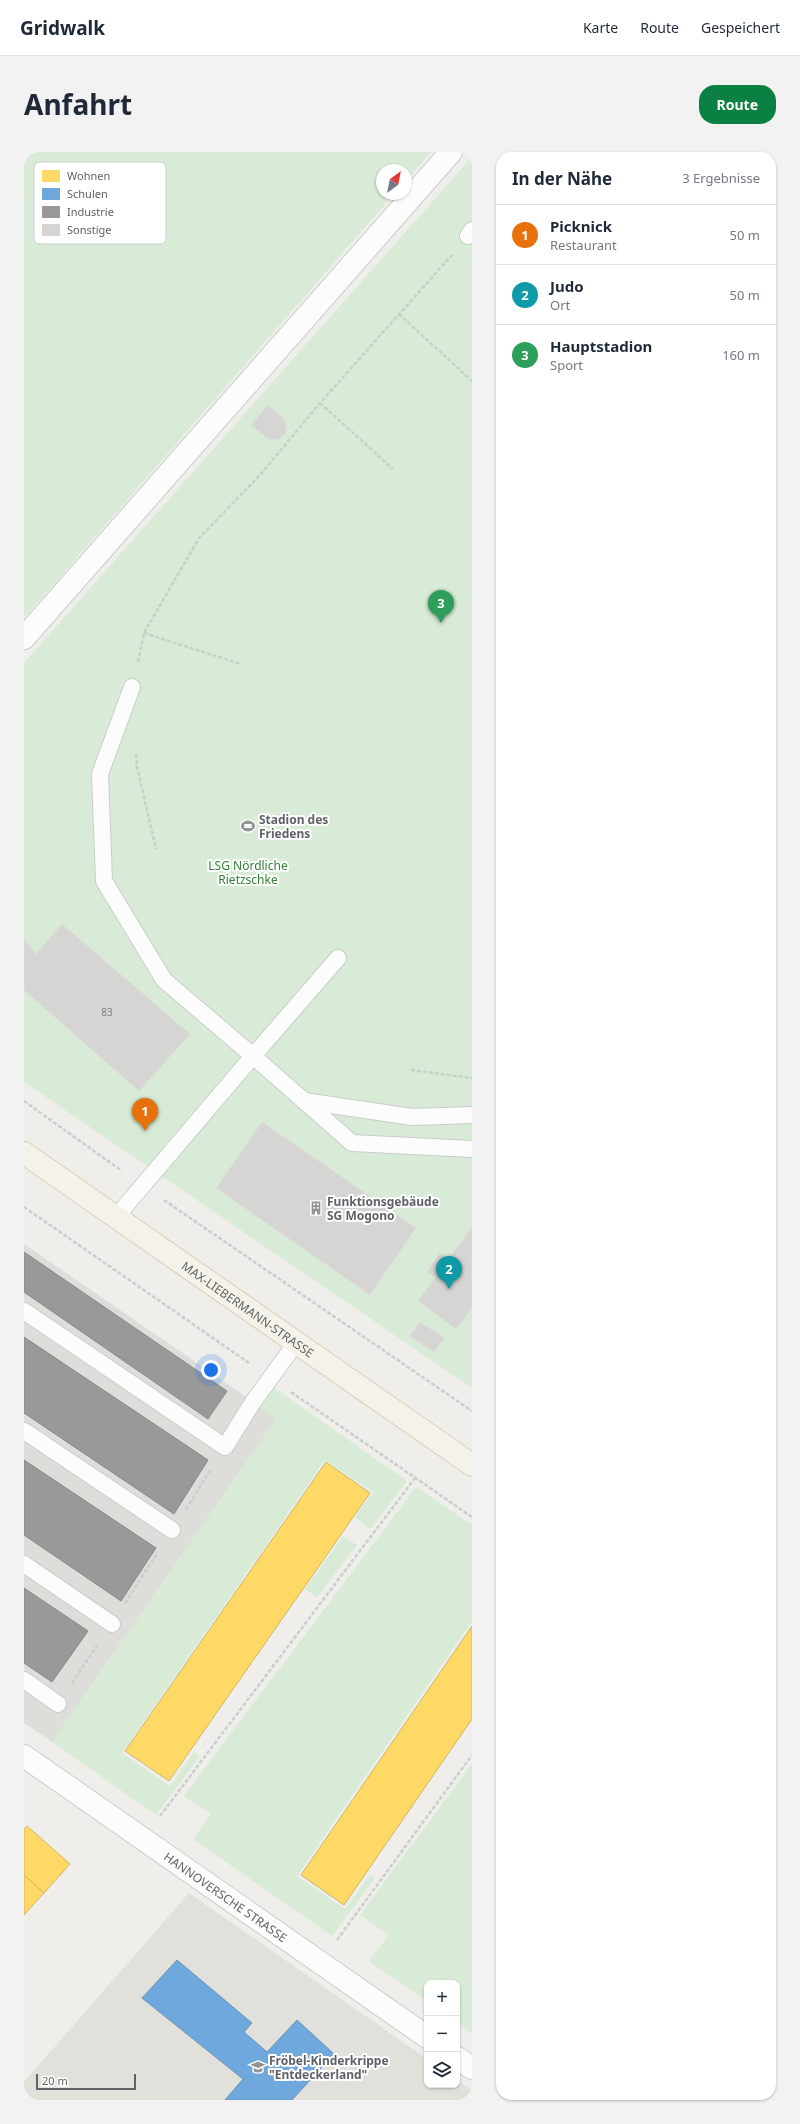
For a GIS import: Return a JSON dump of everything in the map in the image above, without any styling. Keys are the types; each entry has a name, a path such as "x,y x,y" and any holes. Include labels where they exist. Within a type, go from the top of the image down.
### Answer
{"main road":[{"name":"MAX-LIEBERMANN-STRASSE","path":"24,1153 472,1465"}],"street":[{"path":"24,638 451,152"},
{"name":"HANNOVERSCHE STRASSE","path":"24,1756 424,2035"},
{"path":"460,2060 472,2068"}],"lane":[{"path":"132,687 100,774 104,881 164,980 352,1143 472,1149"},
{"path":"116,1217 338,958"},
{"path":"304,1101 412,1117 472,1115"},
{"path":"24,1310 225,1447 253,1402 296,1343"},
{"path":"24,1431 172,1530"},
{"path":"24,1564 112,1624"},
{"path":"24,1680 58,1704"}],"path":[{"path":"132,687 144,633 199,538 261,474 320,403 470,233"},
{"path":"399,314 472,381"},
{"path":"320,403 393,470"},
{"path":"144,633 241,664"},
{"path":"136,751 137,767 156,849"},
{"path":"411,1070 472,1078"},
{"path":"24,1102 142,1185 472,1411"},
{"path":"143,1838 415,1478"},
{"path":"320,1962 472,1755"}],"shaded area":[{"path":"24,1244 277,1418 52,1742 24,1723"},
{"path":"189,1893 424,2057 424,2088 460,2088 460,2082 472,2090 472,2100 24,2100 24,2082"}],"green space":[{"path":"24,152 431,152 412,174 412,164 376,164 376,200 389,200 24,618"},
{"name":"Stadion des Friedens","path":"472,157 472,1388 24,1082 24,663"},
{"path":"269,1384 407,1481 370,1529 355,1517 373,1492 325,1460 122,1753 170,1786 194,1752 200,1756 156,1815 52,1742 276,1419 255,1404"},
{"path":"416,1487 472,1525 472,1621 297,1876 345,1909 370,1875 375,1878 332,1936 193,1839 211,1814 184,1796"},
{"path":"343,1536 357,1545 317,1597 305,1589"},
{"path":"472,1764 472,2033 460,2024 460,1980 424,1980 424,1999 369,1961 389,1935 360,1915"}],"building: Wohnen":[{"path":"326,1462 370,1493 169,1781 125,1751"},
{"path":"472,1626 472,1719 344,1905 301,1875"},
{"path":"27,1826 70,1864 44,1893 24,1875 24,1829"},
{"path":"24,1875 44,1893 24,1915"}],"building: Schulen":[{"path":"177,1960 252,2023 244,2032 267,2052 297,2020 334,2054 292,2100 225,2100 243,2079 142,1998"}],"building: Industrie":[{"path":"24,1252 227,1391 208,1419 24,1292"},
{"path":"24,1337 208,1460 174,1514 24,1413"},
{"path":"24,1460 156,1548 121,1601 24,1535"},
{"path":"24,1588 88,1631 52,1682 24,1663"}],"building: Sonstige":[{"path":"268,405 285,420 286,433 277,440 268,439 251,425"},
{"path":"62,924 190,1034 139,1091 24,990 24,940 36,954"},
{"name":"Funktionsgebäude SG Mogono","path":"262,1122 416,1228 370,1295 216,1188"},
{"path":"472,1227 472,1308 456,1329 418,1301"},
{"path":"440,1253 447,1259 435,1277 427,1272"},
{"path":"420,1322 444,1338 434,1352 410,1336"}],"place":[{"name":"Hauptstadion","path":"441,623"},
{"name":"Stadion des Friedens","path":"248,826"},
{"name":"Picknick","path":"145,1131"},
{"name":"Funktionsgebäude SG Mogono","path":"316,1208"},
{"name":"Judo","path":"449,1289"},
{"name":"Fröbel-Kinderkrippe \"Entdeckerland\"","path":"258,2067"}],"park label":[{"name":"LSG Nördliche Rietzschke","path":"248,872"}]}
